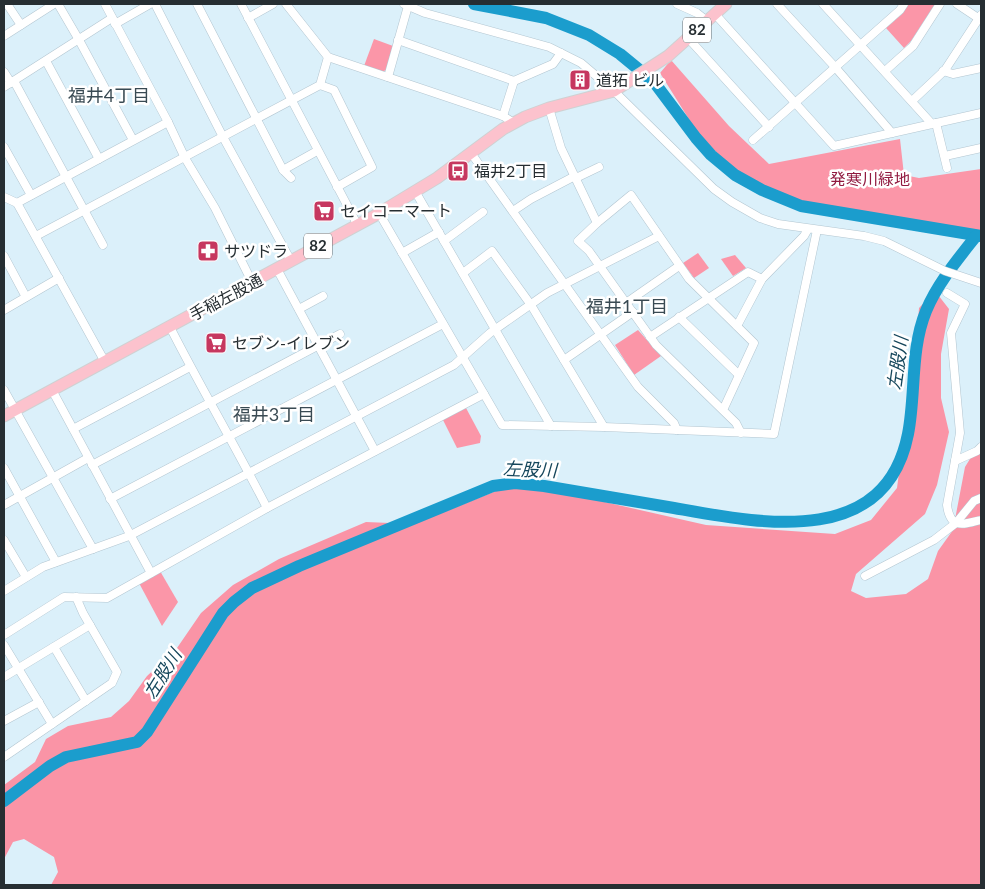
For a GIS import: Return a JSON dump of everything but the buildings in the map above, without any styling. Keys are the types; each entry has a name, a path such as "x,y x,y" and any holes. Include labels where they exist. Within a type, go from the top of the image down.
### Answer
{"main road":[{"name":"82","path":"688,38 726,4"},
{"name":"手稲左股通","path":"4,416 379,213 437,178 503,129 514,123 549,108 614,91 668,56 688,38"}],"street":[{"path":"6,4 21,25"},
{"path":"4,36 54,4"},
{"path":"58,4 133,140"},
{"path":"105,4 168,122 185,158 215,208 252,282"},
{"path":"9,84 79,40 150,4"},
{"path":"155,4 223,137 291,261"},
{"path":"197,4 283,170 291,178"},
{"path":"241,4 357,224"},
{"path":"248,18 273,4"},
{"path":"286,4 328,57 503,116 514,123"},
{"path":"677,4 711,18 795,103 834,146 981,113"},
{"path":"777,4 892,133"},
{"path":"823,4 934,124 947,168"},
{"path":"753,140 900,10 904,4"},
{"path":"885,71 913,46 940,4"},
{"path":"912,101 943,71 980,18 957,4"},
{"path":"388,77 406,5 425,13 532,42 561,52 581,63 614,91 714,189 760,218 778,224 864,236 884,241 927,262 981,283"},
{"path":"688,38 768,127"},
{"path":"398,40 514,81 553,64 561,52"},
{"path":"36,236 320,85 328,57"},
{"path":"46,60 99,158"},
{"path":"943,71 953,74 981,68"},
{"path":"4,72 9,84 66,177 103,245"},
{"path":"503,116 514,81"},
{"path":"320,85 334,90 372,167 337,187"},
{"path":"549,108 561,148 597,223"},
{"path":"17,203 168,122"},
{"path":"4,147 31,195"},
{"path":"945,156 981,148"},
{"path":"283,170 317,150"},
{"path":"471,153 638,387 674,423 677,430"},
{"path":"513,211 531,199 575,177 599,168"},
{"path":"415,191 551,426"},
{"path":"722,410 754,343 688,279 631,195 578,241 589,251 650,337 722,410 736,423 741,433"},
{"path":"4,197 17,203 104,362"},
{"path":"444,241 482,212"},
{"path":"379,213 502,425 774,434 817,230"},
{"path":"737,326 762,279 804,236 808,229"},
{"path":"402,253 439,232"},
{"path":"4,591 43,567 130,536 454,365 496,329 547,293 659,236"},
{"path":"463,273 492,251 530,305 604,427"},
{"path":"4,256 26,297"},
{"path":"626,303 680,266"},
{"path":"277,269 375,451"},
{"path":"650,337 748,272 762,279"},
{"path":"4,310 59,278"},
{"path":"947,293 965,304 952,333 960,432 947,505 948,516 956,523 965,524 981,520"},
{"path":"298,309 323,296"},
{"path":"564,360 632,312"},
{"path":"679,317 739,375"},
{"path":"110,499 443,324"},
{"path":"170,327 267,508"},
{"path":"4,505 53,477 90,461 210,402 340,334"},
{"path":"73,429 190,367"},
{"path":"4,390 93,549"},
{"path":"52,390 151,573"},
{"path":"4,634 64,597 107,598 267,508 484,394"},
{"path":"955,461 977,451 981,447"},
{"path":"4,468 56,562"},
{"path":"865,576 934,540 956,523 974,501 981,498"},
{"path":"4,540 26,578"},
{"path":"4,757 112,683 116,672 76,597"},
{"path":"4,677 90,625"},
{"path":"4,645 52,724"},
{"path":"54,647 86,701"},
{"path":"4,721 39,702"}],"green space":[{"path":"908,4 935,4 911,41 904,48 886,28 902,14"},
{"path":"374,39 393,46 386,70 382,72 364,66"},
{"name":"発寒川緑地","path":"671,60 729,126 769,164 900,139 904,175 919,178 981,169 981,231 805,204 735,172 697,132 660,73"},
{"path":"698,253 709,268 694,278 683,263"},
{"path":"735,255 746,268 733,276 721,259"},
{"path":"638,330 661,356 634,375 615,345"},
{"path":"466,408 481,436 480,443 457,448 443,420"},
{"path":"160,571 178,602 162,626 139,583"}],"shaded area":[{"path":"935,291 949,309 941,354 941,398 949,432 937,485 925,514 856,574 851,591 866,598 906,594 928,579 938,551 953,530 965,467 981,441 981,885 51,885 58,872 54,857 24,839 13,842 4,859 4,785 35,762 46,739 68,726 111,717 129,701 147,676 177,648 201,613 233,585 279,559 366,522 414,524 506,487 565,493 706,525 835,534 871,520 897,488 905,427 917,388 916,348 919,308"}],"waterway":[{"path":"474,4 546,18 589,35 620,54 654,82 711,155 735,175 762,190 801,206 981,236"},
{"name":"左股川","path":"4,801 50,766 66,757 137,742 147,732 223,613 252,588 299,566 493,486 515,483 544,486 708,514 779,522 814,520 846,512 874,497 895,471 908,434 915,357 926,311 942,281 976,236"}],"place":[{"name":"道拓 ビル","path":"580,80"},
{"name":"福井2丁目","path":"458,171"},
{"name":"セイコーマート","path":"324,211"},
{"name":"サツドラ","path":"208,251"},
{"name":"セブン-イレブン","path":"216,343"}],"district":[{"name":"福井4丁目","path":"109,96"},
{"name":"福井1丁目","path":"627,307"},
{"name":"福井3丁目","path":"274,415"}]}
